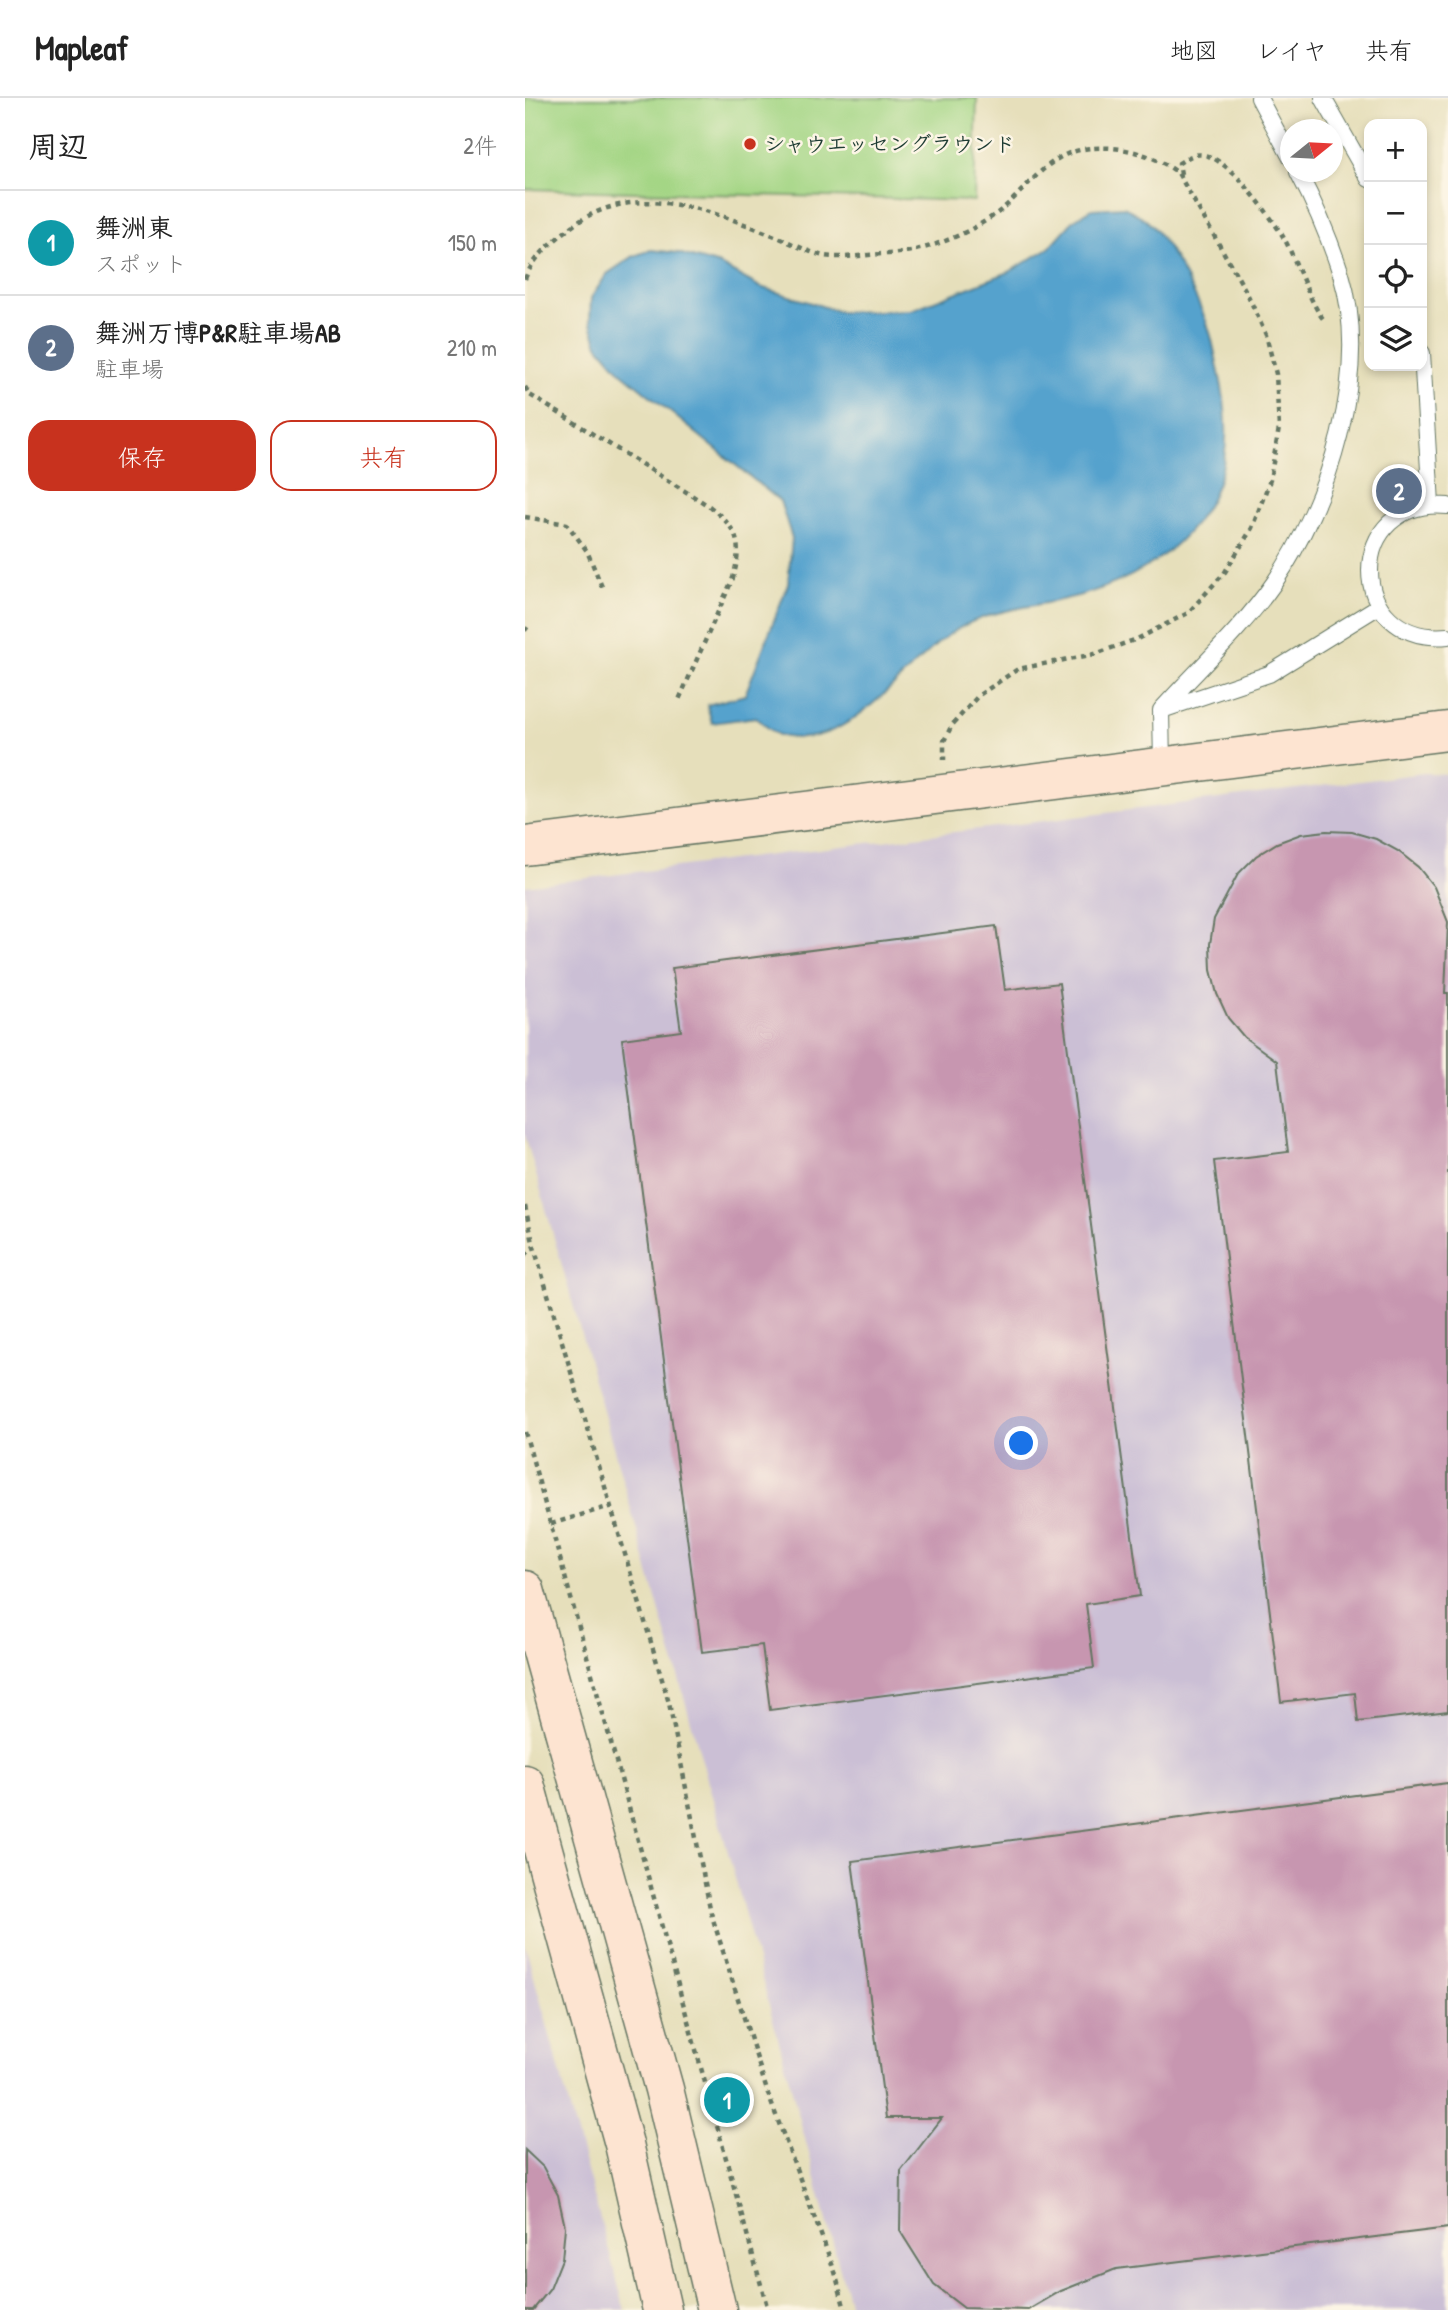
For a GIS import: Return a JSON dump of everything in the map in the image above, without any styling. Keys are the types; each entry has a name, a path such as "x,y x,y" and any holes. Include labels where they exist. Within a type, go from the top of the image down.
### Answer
{"street":[{"path":"525,846 1448,731"},
{"path":"525,1590 664,2089 717,2310"},
{"path":"525,1784 624,2144 662,2310"}],"lane":[{"path":"1259,98 1280,139"},
{"path":"1323,98 1364,170"},
{"path":"1162,766 1161,710 1272,584 1297,545 1338,441 1347,395 1350,333 1342,276 1302,182"},
{"path":"1423,371 1431,504"},
{"path":"1448,506 1431,504 1412,508 1395,518 1381,532 1372,549 1370,578 1379,606 1392,621 1410,633 1431,637 1448,636"},
{"path":"1161,710 1269,674 1379,606"}],"path":[{"path":"525,279 528,271 556,238 589,213 626,204 660,201 712,211 825,256 886,254 916,249 964,233 996,214 1058,158 1078,150 1115,148 1165,162 1181,178 1247,293 1266,335 1276,374 1279,428 1270,480 1252,528 1225,572 1188,613 1137,639 1095,654 1018,669 979,695 952,725 944,741 944,764"},
{"path":"1181,178 1179,163 1190,156 1201,154 1212,157 1241,181 1284,238 1322,318 1337,330 1350,333"},
{"path":"525,387 530,395 709,506 728,522 738,539 738,559 733,578 678,702"},
{"path":"525,517 567,524 587,551 602,587"},
{"path":"525,1206 534,1247 669,1703 711,1913 768,2094 835,2272 845,2310"},
{"path":"525,1255 534,1247"},
{"path":"525,1432 768,2310"},
{"path":"551,1524 611,1506"}],"shaded area":[{"path":"1424,773 1448,774 1448,2310 851,2310 731,1863 525,1135 525,886"},
{"path":"525,1944 625,2310 525,2310"}],"green space":[{"name":"シャウエッセングラウンド","path":"525,98 977,98 974,201 525,189"}],"water":[{"path":"1124,207 1144,218 1155,230 1185,277 1208,327 1221,382 1226,423 1225,455 1217,484 1205,510 1188,532 1167,552 1143,569 1116,582 1071,598 987,616 956,630 937,644 876,701 831,731 807,738 782,736 756,717 712,723 707,705 745,695 788,584 792,538 780,501 621,372 598,345 590,321 591,298 607,274 634,256 651,250 678,253 720,265 760,287 841,312 911,310 1009,272 1049,248 1074,220 1092,209"}],"building":[{"path":"1352,832 1376,839 1398,851 1418,867 1434,887 1448,922 1445,993 1448,993 1448,1711 1358,1722 1355,1693 1281,1702 1214,1161 1288,1152 1277,1061 1244,1037 1228,1018 1217,994 1211,970 1210,944 1214,919 1238,874 1256,856 1277,843 1301,834"},
{"path":"996,926 1005,990 1059,983 1140,1596 1086,1604 1094,1668 770,1710 762,1645 702,1652 622,1039 681,1031 672,968"},
{"path":"1448,1783 1448,2228 1116,2269 1061,2291 1028,2310 964,2308 934,2285 900,2231 901,2171 942,2118 886,2118 852,1861"},
{"path":"727,2087 735,2111 728,2113 720,2089"},
{"path":"525,2150 543,2167 558,2195 565,2227 562,2259 550,2289 533,2310 525,2310"}],"place":[{"name":"シャウエッセングラウンド","path":"750,144"},
{"name":"舞洲万博P&R駐車場AB","path":"1399,491"},
{"name":"舞洲東","path":"727,2100"}]}
